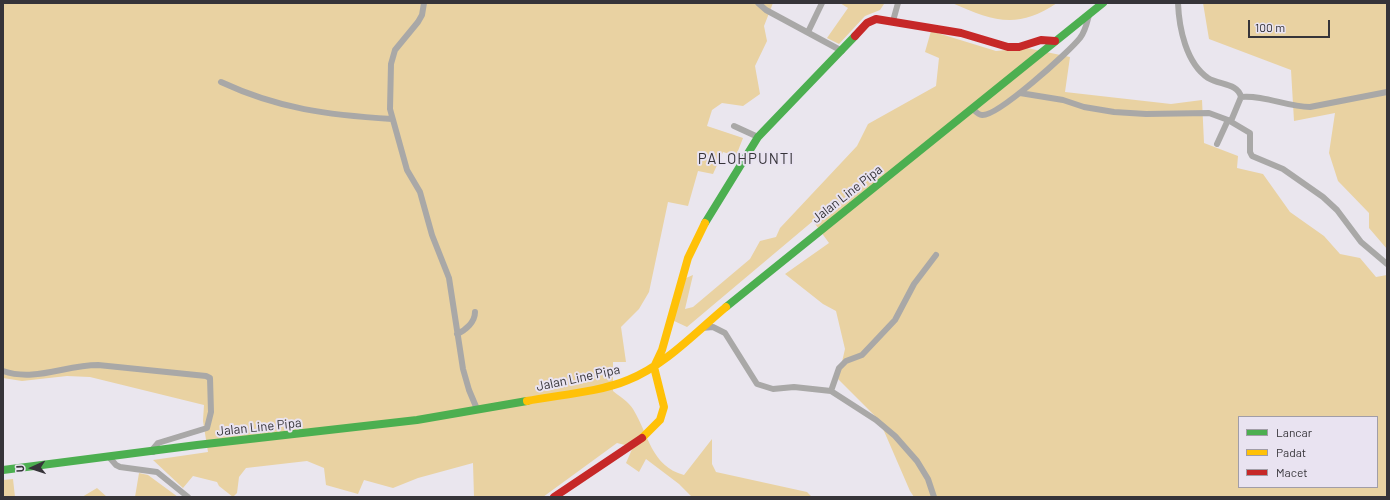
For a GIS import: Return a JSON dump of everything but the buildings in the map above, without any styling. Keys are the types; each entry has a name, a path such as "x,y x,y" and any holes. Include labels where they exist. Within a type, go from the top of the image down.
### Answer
{"main road":[{"name":"Jalan Line Pipa","path":"3,470 153,452 197,445 380,426 614,385 629,380 654,367 1054,41 1103,3"},
{"path":"554,497 646,435 656,426 663,416 664,407 654,367 662,350 692,248 707,219 758,137 842,52 867,23 876,19 893,21 961,33 1008,47 1019,47 1041,40 1054,41"}],"street":[{"path":"424,3 422,15 418,22 398,44 391,64 389,87 392,119 407,170 420,192 432,235 446,266 454,298 457,334 463,369 469,390 477,409"},
{"path":"758,3 766,10 842,52"},
{"path":"808,32 822,3"},
{"path":"893,21 898,3"},
{"path":"1178,3 1184,42 1196,64 1210,79 1236,88 1241,97"},
{"path":"972,108 979,115 987,114 1000,108 1020,93 1079,39 1088,15"},
{"path":"221,82 247,95 272,103 309,111 358,118 392,119"},
{"path":"1241,97 1273,100 1299,107 1310,107 1387,92"},
{"path":"1020,93 1063,100 1103,111 1146,114 1209,113 1230,120 1250,133 1250,152 1252,156 1283,169 1323,197 1337,210 1360,242 1387,264"},
{"path":"1217,144 1241,97"},
{"path":"734,126 758,137"},
{"path":"831,391 839,368 846,361 862,355 895,320 914,284 936,255"},
{"path":"457,334 472,322 475,318 475,312"},
{"path":"702,328 713,327 725,333 757,384 773,389 794,387 831,391 876,420 907,449 925,472 934,497"},
{"path":"3,371 15,375 32,376 85,365 98,365 206,376 210,378 211,412 207,428 158,443 153,448 153,452"},
{"path":"109,457 116,465 120,467 157,472 188,497"}],"shaded area":[{"path":"3,3 773,3 764,26 767,41 755,66 760,94 743,106 722,103 712,110 707,126 743,138 736,156 723,152 713,174 698,171 688,206 668,202 649,292 639,309 621,327 626,362 613,362 613,391 631,406 652,448 664,465 673,471 684,475 712,439 712,464 716,472 807,492 812,497 692,497 679,484 646,459 639,472 626,463 633,447 617,443 543,497 474,497 473,463 418,478 393,488 364,480 358,494 326,485 324,468 307,461 246,468 239,477 237,493 233,497 219,486 217,482 193,476 183,488 153,460 208,452 203,421 204,405 90,377 67,376 22,381 3,378"},
{"path":"840,3 884,4 880,10 865,16 839,44 827,38 848,8"},
{"path":"952,3 1057,3 1029,17 1017,20 1005,20 980,14"},
{"path":"1203,3 1387,3 1387,249 1369,228 1369,213 1338,181 1329,153 1335,113 1294,121 1291,70 1209,39"},
{"path":"931,31 996,51 1027,48 1070,57 1065,92 1171,104 1202,100 1204,143 1238,156 1237,168 1263,174 1290,212 1324,236 1340,254 1360,258 1376,277 1387,275 1387,497 914,497 884,431 874,415 838,379 845,349 836,311 823,304 785,274 829,243 813,221 687,327 672,320 686,278 693,275 685,309 693,307 750,259 760,241 776,237 780,228 857,146 868,124 936,86 939,58 925,52"},
{"path":"139,473 148,475 178,497 135,497"},
{"path":"13,479 15,497 3,497 3,480"},
{"path":"97,488 107,497 82,497"}],"traffic: fast":[{"path":"726,307 1103,3"},
{"path":"705,223 758,137 855,36"},
{"path":"3,470 197,445 417,420 527,401"}],"traffic: slow":[{"path":"642,438 660,420 664,407 654,367 662,350 688,258 705,223"},
{"path":"527,401 605,388 641,374 679,348 726,307"}],"traffic: jam":[{"path":"855,36 867,23 876,19 961,33 1008,47 1019,47 1041,40 1055,41"},
{"path":"554,497 642,438"}],"district":[{"name":"PALOHPUNTI","path":"746,159"}]}
